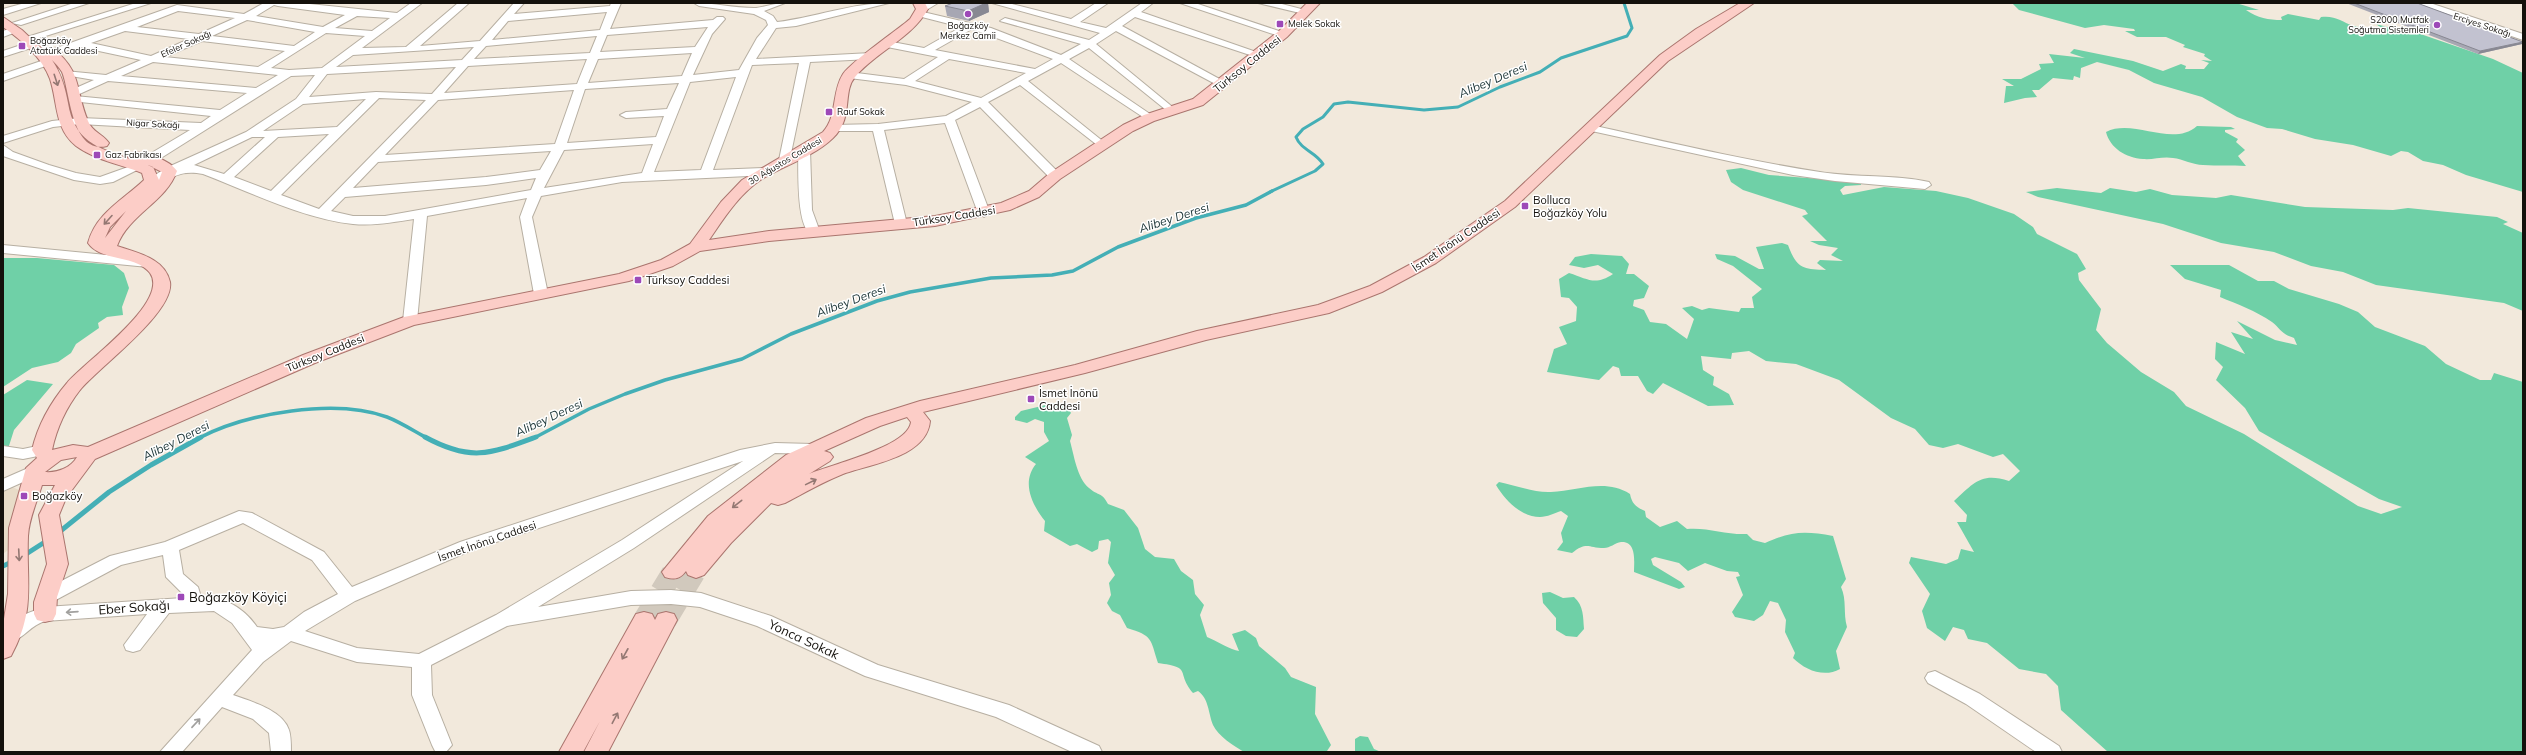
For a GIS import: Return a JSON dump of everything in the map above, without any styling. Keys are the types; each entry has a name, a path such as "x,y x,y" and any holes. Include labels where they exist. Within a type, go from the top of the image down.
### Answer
{"main road":[{"name":"İsmet İnönü Caddesi","path":"822,451 865,436 916,413 1038,385 1079,369 1203,335 1323,309 1376,289 1430,260 1510,204 1678,47 1748,3"},
{"path":"834,128 840,110 843,88 848,74 911,25 924,7"},
{"name":"Türksoy Caddesi","path":"40,464 38,478 52,479 82,462 309,359 410,321 643,273 696,247 984,213 1019,202 1034,194 1055,176 1101,145 1148,118 1198,102 1283,34 1309,7"},
{"path":"3,10 12,29 31,41 69,73 80,121 92,139 143,163 148,170 152,181 109,218 96,236 96,243 108,250 148,263 161,277 162,286 157,298 138,326 89,369 64,399 46,432 40,464 18,534 20,592 7,643"},
{"path":"49,57 56,78 66,122 72,134 88,148 143,163 160,164 170,171 166,182 131,213 116,229 108,250"},
{"name":"30 Ağustos Caddesi","path":"696,247 736,194 762,172 804,150 834,128"},
{"path":"740,521 816,479 906,444 918,434 922,424 916,413"},
{"path":"696,570 722,537 822,451"},
{"path":"673,572 715,521 793,460 822,451"},
{"path":"45,605 57,570 58,559 48,521 53,504 82,462"},
{"path":"571,752 644,620"},
{"path":"596,752 666,620"}],"street":[{"path":"3,10 36,3"},
{"path":"12,29 84,3"},
{"path":"3,54 31,41 146,3 324,30 373,34"},
{"path":"80,44 193,3"},
{"name":"Efeler Sokağı","path":"3,78 80,44 152,59 246,17 271,3"},
{"path":"278,3 355,13 399,16"},
{"path":"152,181 170,171 250,134 300,101 323,72 348,52 417,3"},
{"path":"409,50 464,3"},
{"path":"322,213 435,97 519,3"},
{"path":"699,3 730,6 756,11 770,18 773,25"},
{"path":"756,11 780,3"},
{"path":"706,173 744,72 766,32 773,25 796,23 884,3"},
{"path":"997,3 1073,22 1112,29 1221,84"},
{"path":"834,128 878,127 949,119 1089,44 1148,3"},
{"path":"1185,3 1283,34"},
{"path":"1263,3 1309,7"},
{"name":"Erciyes Sokağı","path":"2420,3 2523,37"},
{"path":"1073,22 1097,4"},
{"path":"507,18 614,6 581,86 560,146 544,173 526,217 541,294"},
{"path":"647,176 670,112 699,50 714,23 730,6"},
{"path":"924,7 970,26 987,30 1062,59 1148,118"},
{"path":"987,30 1023,10"},
{"path":"261,69 296,49 324,30 355,13"},
{"path":"1134,13 1257,54"},
{"path":"1005,21 1089,44 1171,111"},
{"path":"348,52 409,50 714,23"},
{"path":"924,52 970,26"},
{"path":"124,28 296,49"},
{"path":"887,44 1036,72"},
{"path":"74,96 107,78 152,59 289,73 464,65 699,50"},
{"path":"750,62 871,56"},
{"path":"906,82 946,56"},
{"path":"785,160 805,59"},
{"path":"300,101 376,95 435,97 685,79 744,72"},
{"path":"69,73 107,78 258,91"},
{"path":"3,149 9,154 86,179 109,180 143,163 289,73"},
{"path":"848,74 906,82 981,101 1055,176"},
{"path":"1020,80 1101,145"},
{"path":"273,196 376,95"},
{"path":"74,96 222,114"},
{"path":"626,115 670,112"},
{"path":"949,119 984,213"},
{"name":"Nigar Sokağı","path":"3,140 66,122 80,121 203,127"},
{"path":"878,127 901,224"},
{"path":"1591,128 1758,166 1825,176 1889,180 1925,185"},
{"path":"250,134 340,130"},
{"path":"226,178 248,160 274,134"},
{"path":"376,159 660,140"},
{"path":"804,150 806,210 814,232"},
{"path":"170,171 190,168 206,170 322,213 353,220 385,220 421,212 622,178 706,173 762,172"},
{"path":"342,193 486,182 544,173"},
{"path":"410,321 421,212"},
{"path":"3,249 148,263"},
{"path":"256,657 256,645 252,634 273,636 288,633 357,655 421,661 503,620 628,544 681,507 775,448"},
{"name":"İsmet İnönü Caddesi","path":"170,752 256,657 311,617 349,596 466,546 746,454 775,448 822,451"},
{"path":"3,451 23,454 40,464 3,486"},
{"path":"45,605 116,560 170,547 240,517 246,517 318,556 349,596"},
{"path":"170,547 175,577 192,592 192,603"},
{"name":"Yonca Sokak","path":"503,620 631,598 671,597 700,600 764,621 872,671 1002,711 1092,752"},
{"name":"Eber Sokağı","path":"7,643 45,605 164,605 213,603 228,608 252,634"},
{"path":"133,645 164,605"},
{"path":"421,661 422,695 442,745"},
{"path":"1936,678 1973,699 2052,752"},
{"path":"219,698 260,713 279,730 281,752"}],"shaded area":[{"path":"10,486 19,490 8,550 3,554 3,489"}],"green space":[{"path":"2012,3 2236,3 2259,10 2246,10 2259,17 2268,19 2282,20 2281,17 2288,14 2319,20 2321,17 2330,17 2354,26 2386,34 2388,33 2376,24 2409,33 2398,28 2406,29 2493,59 2523,73 2523,192 2466,175 2443,165 2423,161 2408,152 2401,151 2391,156 2353,145 2315,139 2282,129 2267,128 2237,117 2202,97 2154,83 2129,70 2097,62 2081,68 2080,78 2074,76 2073,80 2053,78 2039,90 2032,90 2037,97 2004,103 2006,86 2014,86 2002,79 2021,79 2041,69 2039,64 2054,63 2049,54 2085,58 2070,53 2074,49 2133,61 2163,71 2181,64 2186,66 2185,69 2204,69 2209,63 2201,60 2212,61 2204,56 2205,54 2183,47 2185,45 2166,37 2137,37 2125,31 2135,31 2134,29 2104,25 2085,28 2019,10"},
{"path":"2197,126 2231,127 2235,129 2225,130 2225,132 2238,139 2236,142 2245,150 2238,156 2246,166 2199,165 2169,158 2147,159 2131,157 2120,151 2111,143 2106,132 2129,128 2165,134 2176,134 2187,132"},
{"path":"1741,168 1769,175 1861,182 1861,185 1845,186 1840,190 1843,195 1884,187 1936,191 1968,198 2014,214 2033,227 2037,234 2077,254 2086,269 2078,273 2079,280 2101,309 2096,330 2107,343 2141,372 2174,392 2186,406 2244,434 2358,506 2381,514 2402,507 2379,499 2259,431 2245,408 2216,380 2223,367 2215,359 2216,342 2245,354 2231,332 2253,339 2237,321 2275,340 2297,345 2294,338 2284,333 2260,314 2220,297 2221,290 2185,279 2170,265 2229,265 2258,281 2274,281 2289,289 2339,304 2358,312 2375,327 2425,346 2446,364 2480,380 2491,380 2494,373 2523,382 2523,752 2108,752 2061,710 2058,686 2046,674 2019,669 1987,643 1968,639 1964,630 1953,627 1945,641 1927,628 1922,611 1930,594 1909,563 1911,557 1946,564 1958,559 1961,549 1974,552 1957,522 1966,522 1967,515 1954,501 1978,481 1991,478 2009,481 2020,471 2003,454 1993,457 1958,444 1943,448 1929,445 1915,429 1891,418 1839,380 1796,364 1766,361 1749,351 1732,353 1731,359 1701,356 1703,370 1714,377 1713,385 1729,394 1734,405 1708,406 1663,383 1653,394 1647,391 1638,376 1621,376 1619,368 1613,366 1599,380 1547,372 1554,349 1567,344 1559,327 1576,321 1577,307 1569,298 1561,297 1559,279 1569,273 1596,281 1607,278 1613,274 1598,265 1584,268 1569,265 1575,257 1591,254 1622,256 1629,264 1626,274 1634,274 1649,286 1644,298 1634,300 1633,306 1644,310 1650,322 1666,324 1687,339 1694,319 1682,308 1692,306 1702,310 1709,308 1739,312 1741,308 1754,308 1752,297 1762,289 1733,266 1717,259 1715,254 1735,256 1759,269 1764,269 1756,247 1782,243 1788,245 1794,259 1806,268 1826,270 1817,263 1820,260 1843,261 1831,255 1838,248 1819,245 1810,241 1827,241 1802,216 1808,214 1805,210 1743,190 1731,182 1726,170"},
{"path":"2057,188 2101,193 2110,188 2136,192 2150,189 2172,195 2216,198 2231,195 2305,207 2393,210 2408,208 2497,217 2508,222 2503,224 2523,233 2523,311 2504,303 2376,285 2343,272 2311,266 2274,252 2221,243 2163,224 2038,197 2026,192"},
{"path":"3,258 37,258 114,265 124,273 129,288 122,307 123,315 107,317 98,323 99,328 76,344 71,353 58,362 32,368 3,387"},
{"path":"27,380 53,384 14,430 8,449 3,449 3,395"},
{"path":"1054,403 1068,407 1071,413 1067,418 1072,435 1070,441 1076,466 1085,484 1102,496 1108,504 1124,510 1138,528 1145,549 1155,557 1174,559 1181,571 1193,580 1195,594 1204,605 1200,615 1207,637 1239,651 1232,634 1245,630 1256,638 1259,646 1285,668 1291,677 1316,687 1315,714 1331,745 1327,751 1244,752 1236,747 1215,729 1208,706 1202,694 1198,691 1193,693 1180,669 1158,663 1152,643 1149,639 1142,633 1127,628 1120,615 1112,611 1107,603 1111,595 1109,583 1115,575 1108,563 1111,542 1108,539 1099,541 1098,549 1092,552 1077,544 1070,546 1044,531 1045,521 1032,501 1029,486 1029,478 1036,464 1025,457 1049,441 1044,432 1044,422 1035,419 1027,423 1015,420 1015,417 1021,411"},
{"path":"1499,482 1545,492 1601,486 1621,489 1630,494 1635,505 1645,511 1646,517 1660,527 1677,521 1687,529 1702,529 1747,534 1753,540 1765,543 1783,536 1798,533 1814,533 1833,536 1846,579 1841,587 1844,597 1847,627 1836,651 1840,669 1834,672 1821,673 1803,666 1793,658 1795,653 1785,632 1786,620 1778,603 1770,601 1763,615 1754,621 1735,617 1732,612 1743,595 1736,577 1740,576 1738,572 1727,571 1705,563 1688,571 1679,563 1655,557 1651,559 1653,565 1681,582 1685,587 1679,589 1634,572 1634,553 1630,545 1626,543 1621,542 1604,548 1584,546 1572,553 1557,550 1563,542 1561,533 1568,516 1561,511 1543,517 1526,514 1514,507 1509,502 1496,485"},
{"path":"1550,592 1563,598 1574,597 1580,604 1584,629 1577,637 1566,636 1556,630 1556,618 1543,603 1542,593"},
{"path":"1360,736 1368,737 1374,749 1381,752 1355,752 1355,739"}],"building":[{"path":"953,3 986,3 968,11 945,6"},
{"name":"S2000 Mutfak Soğutma Sistemleri","path":"2354,3 2417,3 2523,42 2480,51"}],"waterway":[{"name":"Alibey Deresi","path":"1271,192 1315,171 1323,164 1317,157 1301,145 1296,137 1303,129 1323,117 1334,104 1348,102 1424,110 1458,107 1500,87 1540,72 1561,58 1627,36 1632,28 1624,3"},
{"name":"Alibey Deresi","path":"536,437 589,409 625,394 665,380 742,359 791,334 877,301 910,292 991,278 1052,275 1073,271 1118,247 1196,218 1246,205 1271,192"},
{"name":"Alibey Deresi","path":"200,438 219,429 266,415 317,409 342,409 366,411 387,417 427,438"},
{"name":"Alibey Deresi","path":"427,438 455,450 480,453 506,448 536,437"},
{"name":"Alibey Deresi","path":"58,533 109,492 151,465 200,438"},
{"name":"Alibey Deresi","path":"23,556 48,540"},
{"name":"Alibey Deresi","path":"3,566 12,562"}],"tunnel":[{"path":"666,620 696,570"},
{"path":"644,620 673,572"}],"place":[{"name":"Boğazköy Merkez Camii","path":"968,14"},
{"name":"Melek Sokak","path":"1280,24"},
{"name":"S2000 Mutfak Soğutma Sistemleri","path":"2437,25"},
{"name":"Boğazköy Atatürk Caddesi","path":"22,46"},
{"name":"Rauf Sokak","path":"829,112"},
{"name":"Gaz Fabrikası","path":"97,155"},
{"name":"Bolluca Boğazköy Yolu","path":"1525,206"},
{"name":"Türksoy Caddesi","path":"638,280"},
{"name":"İsmet İnönü Caddesi","path":"1031,399"},
{"name":"Boğazköy","path":"24,496"},
{"name":"Boğazköy Köyiçi","path":"181,597"}]}
